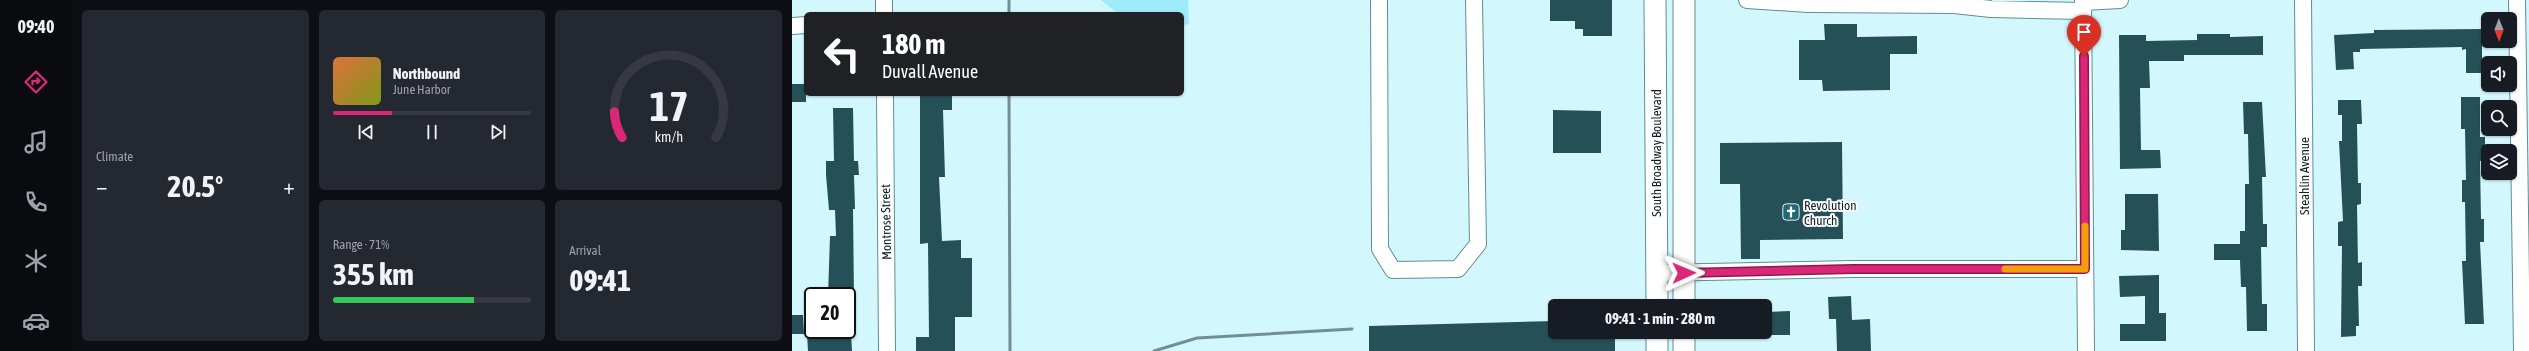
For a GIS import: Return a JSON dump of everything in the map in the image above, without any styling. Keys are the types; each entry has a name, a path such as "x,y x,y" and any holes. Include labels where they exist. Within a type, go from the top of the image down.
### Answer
{"main road":[{"name":"South Broadway Boulevard","path":"1655,0 1657,299"},
{"path":"1684,0 1684,299"},
{"path":"1657,339 1657,351"},
{"path":"1684,339 1684,351"}],"street":[{"path":"884,0 884,12"},
{"path":"1379,0 1380,249 1393,270 1458,269 1478,244 1474,0"},
{"path":"1747,0 1808,4 1954,5 1991,9 2083,4 2120,0"},
{"name":"Steahlin Avenue","path":"2303,0 2306,351"},
{"path":"2517,0 2522,351"},
{"path":"2083,4 2086,351"},
{"path":"792,26 804,25"},
{"name":"Montrose Street","path":"885,96 887,351"},
{"path":"1656,273 1853,269 2085,269"}],"shaded area":[{"path":"1101,0 1188,0 1189,24 1184,25 1184,12 1116,12"}],"building":[{"path":"1550,0 1612,0 1612,36 1583,36 1583,29 1575,29 1575,21 1550,21"},
{"path":"1824,24 1857,24 1857,37 1917,36 1917,54 1890,54 1890,90 1823,91 1822,80 1799,80 1799,40 1825,40"},
{"path":"2481,29 2481,73 2466,73 2466,49 2462,50 2462,47 2360,49 2360,52 2353,52 2354,69 2336,70 2334,35 2374,33 2374,30"},
{"path":"2197,34 2230,34 2230,37 2263,36 2263,55 2184,55 2184,61 2149,61 2150,88 2140,88 2141,150 2160,150 2161,168 2120,169 2119,35 2146,35 2146,41 2197,40"},
{"path":"792,84 804,84 804,96 806,96 806,102 792,102"},
{"path":"920,96 952,96 952,110 943,110 945,177 939,177 942,241 961,240 961,258 972,258 972,317 955,317 955,351 916,351 916,337 929,337 928,243 920,244"},
{"path":"2461,97 2480,97 2480,137 2485,137 2485,144 2481,144 2480,161 2481,219 2484,219 2484,242 2480,242 2484,324 2465,324 2462,261 2466,261 2465,202 2462,202 2462,180 2466,180 2465,129 2461,129"},
{"path":"2338,100 2361,100 2362,124 2357,124 2358,183 2361,183 2361,204 2357,205 2358,263 2362,262 2362,286 2358,286 2359,326 2356,326 2356,336 2341,337 2342,246 2338,246 2338,222 2343,221 2339,141 2342,141 2342,115 2338,115"},
{"path":"2243,102 2262,102 2266,177 2262,177 2263,224 2267,224 2267,247 2261,247 2262,304 2267,304 2267,331 2247,331 2246,287 2241,287 2240,260 2214,260 2214,244 2240,244 2240,231 2245,231 2245,184 2249,184 2248,134 2244,134"},
{"path":"833,108 853,108 854,161 858,161 859,175 854,175 854,287 828,287 830,236 836,236 835,210 829,210 826,161 834,161"},
{"path":"1553,110 1601,111 1601,153 1553,153"},
{"name":"Revolution Church","path":"1842,142 1843,239 1760,240 1760,259 1741,259 1740,184 1720,184 1720,143"},
{"path":"2125,194 2158,194 2159,251 2121,250 2121,230 2125,230"},
{"path":"2159,275 2159,313 2166,313 2166,341 2120,341 2120,324 2145,324 2145,296 2120,297 2119,276"},
{"path":"1851,296 1852,320 1870,319 1871,351 1837,351 1836,319 1829,319 1828,297"},
{"path":"1790,311 1790,335 1772,335 1772,312"},
{"path":"792,315 803,315 804,334 792,334"},
{"path":"1548,321 1548,339 1615,339 1615,351 1369,351 1369,326"},
{"path":"807,339 851,339 852,351 808,351"}],"railway":[{"path":"1009,0 1009,12"},
{"path":"1009,96 1010,351"},
{"path":"1154,351 1197,338 1352,329"}],"slow traffic":[{"path":"2005,269 2085,269 2085,226"}],"place":[{"name":"Revolution Church","path":"1791,212"}],"route":[{"path":"1684,273 1853,269 2085,269 2084,56"}]}
